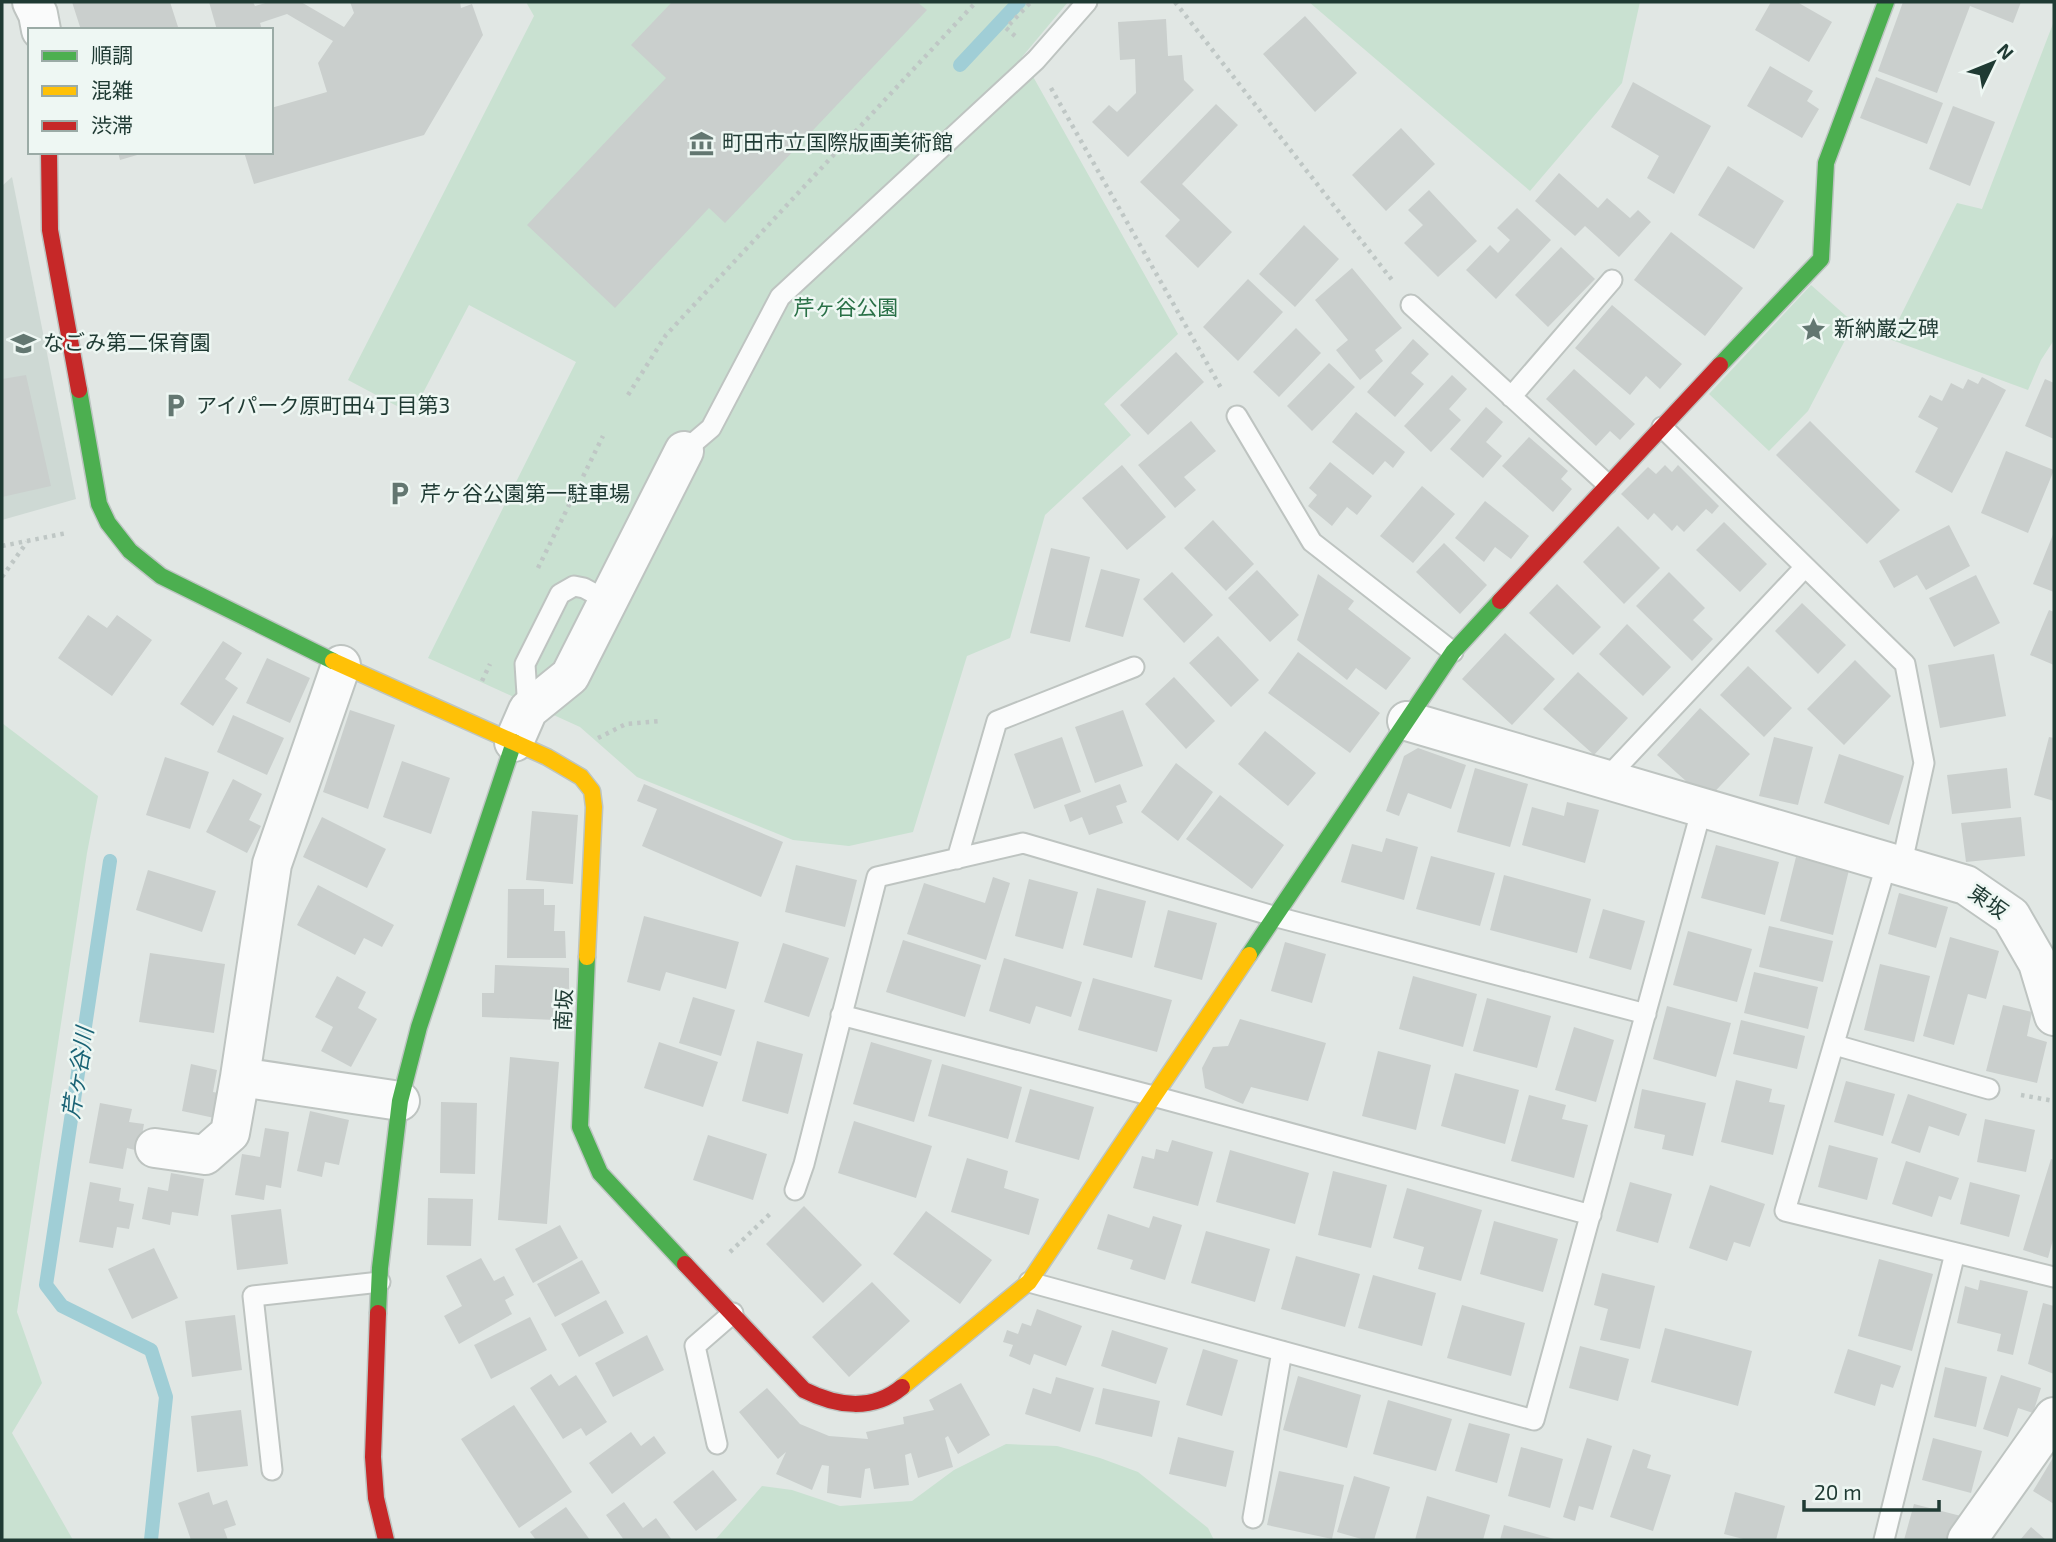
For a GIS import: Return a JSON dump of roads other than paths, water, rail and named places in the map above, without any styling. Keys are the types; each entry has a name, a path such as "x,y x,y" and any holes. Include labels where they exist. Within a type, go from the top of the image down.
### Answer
{"street":[{"path":"32,2 41,28"},
{"name":"南坂","path":"49,154 50,230 99,504 108,523 130,551 161,576 341,665 521,726 581,777 592,791 594,807 580,1127 600,1173 804,1390 827,1403 852,1405 879,1401 897,1391 1029,1282 1453,652 1607,484 1821,259 1826,163 1885,2"},
{"path":"386,1540 376,1498 373,1457 380,1282 400,1101 419,1027 521,726 570,676 684,451"},
{"path":"155,1148 205,1155 230,1133 272,864 341,665"},
{"name":"東坂","path":"1408,721 1966,885 2011,916 2038,963 2054,1016"},
{"path":"240,1077 400,1101"},
{"path":"1967,1540 2054,1417"}],"lane":[{"path":"684,451 711,428 780,297 1035,60 1087,2"},
{"path":"1511,397 1612,280"},
{"path":"1411,305 1607,484"},
{"path":"1237,416 1312,542 1453,652"},
{"path":"1662,427 1905,664 1924,763 1785,1211 2054,1277"},
{"path":"1605,780 1805,567"},
{"path":"957,859 997,721 1134,667"},
{"path":"1029,1282 1534,1420 1703,808"},
{"path":"795,1189 804,1164 877,877 1023,843 1273,916 1646,1014"},
{"path":"841,1015 1153,1096 1591,1215"},
{"path":"1835,1045 1989,1089"},
{"path":"1884,1540 1955,1253"},
{"path":"272,1470 253,1296 380,1282"},
{"path":"717,1444 695,1346 733,1313"},
{"path":"1253,1518 1282,1351"}],"waterway":[{"path":"960,65 1019,2"},
{"name":"芹ヶ谷川","path":"110,861 46,1285 62,1306 151,1350 166,1397 151,1540"}],"place":[{"name":"町田市立国際版画美術館","path":"702,143"},
{"name":"新納巌之碑","path":"1814,329"},
{"name":"なごみ第二保育園","path":"23,343"},
{"name":"アイパーク原町田4丁目第3","path":"176,406"},
{"name":"芹ヶ谷公園第一駐車場","path":"400,494"}],"park label":[{"name":"芹ヶ谷公園","path":"846,308"}]}
